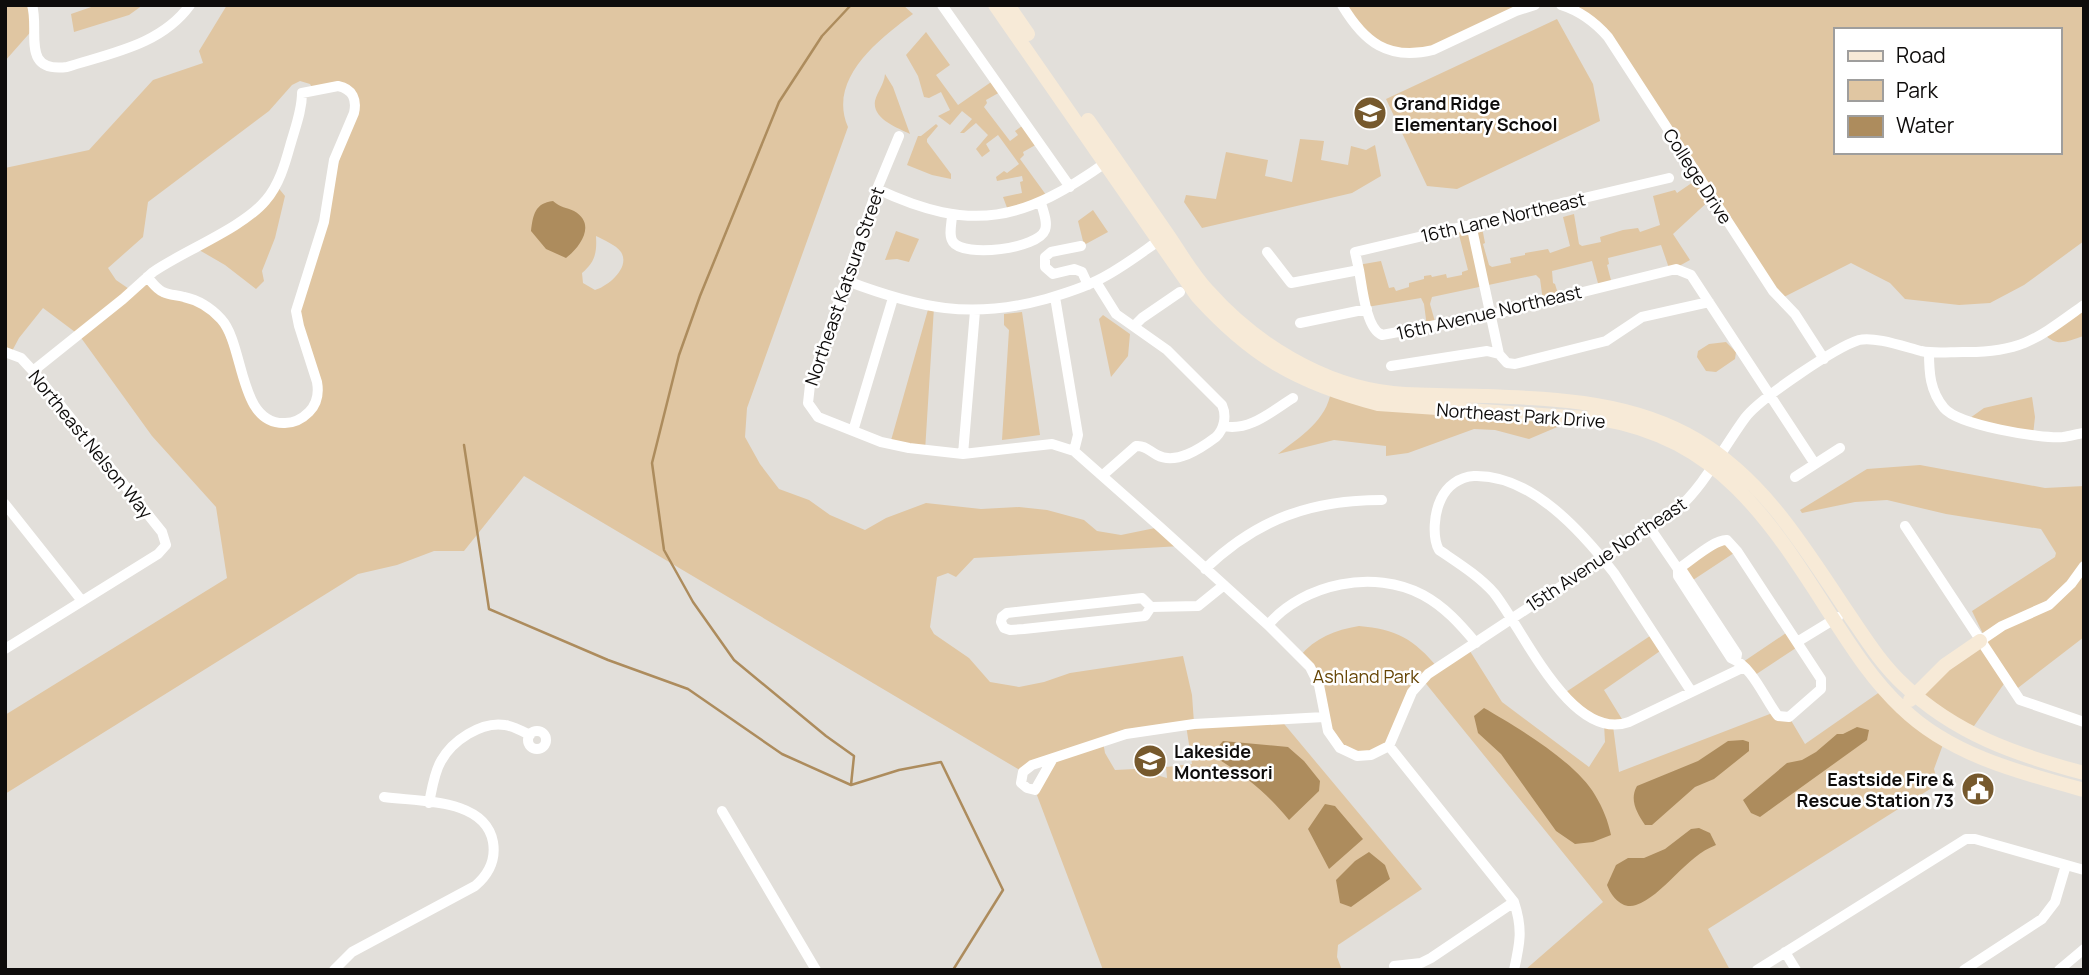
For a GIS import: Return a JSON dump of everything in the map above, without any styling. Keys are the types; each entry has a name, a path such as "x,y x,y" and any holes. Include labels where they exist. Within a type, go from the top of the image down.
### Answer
{"street":[{"path":"32,5 36,18 34,50 46,64 55,68 67,67 142,43 176,22 190,5"},
{"path":"942,5 1070,187"},
{"name":"Northeast Park Drive","path":"995,5 1110,160"},
{"name":"Northeast Park Drive","path":"1008,5 1163,238 1205,288 1237,320 1287,356 1340,380 1392,393 1588,402 1658,421 1697,440 1763,514 1862,663 1902,709 1945,739 1973,754 2027,775 2084,790"},
{"path":"1342,5 1357,30 1378,45 1391,51 1420,53 1433,50 1516,11 1535,5"},
{"name":"College Drive","path":"1560,5 1597,24 1608,37 1773,291 1795,314 1824,359"},
{"path":"33,371 123,299 147,277 164,264 248,216 265,201 277,182 288,152 301,109 302,93 344,87 353,95 356,105 334,160 324,222 298,301 297,319 317,382 318,391 312,410 298,420 283,423 261,413 250,399 233,339 223,321 197,301 161,291 147,277"},
{"name":"Northeast Katsura Street","path":"899,136 877,189 807,397 810,408 818,417 881,442 909,448 963,454 1052,444 1074,451"},
{"path":"877,189 921,208 952,215 1009,213 1041,203 1110,160"},
{"name":"16th Lane Northeast","path":"1359,270 1355,252 1669,178"},
{"path":"952,215 951,239 962,250 1002,249 1040,238 1046,223 1041,203"},
{"path":"1471,224 1499,354 1507,363 1515,364 1606,341 1642,317 1709,302 1815,464"},
{"path":"847,281 892,298 929,306 975,311 1003,309 1055,297 1092,283 1163,238"},
{"path":"1081,246 1051,252 1045,257 1045,267 1054,274 1073,269 1082,272 1111,309 1167,350 1224,410 1220,433 1210,442 1178,458 1164,458 1145,446 1136,446 1103,475"},
{"path":"1267,252 1291,283 1297,284 1359,270"},
{"name":"16th Avenue Northeast","path":"1359,270 1373,330 1382,335 1490,315 1676,270 1691,275 1709,302"},
{"path":"1134,326 1180,292"},
{"path":"1055,297 1078,435 1074,451 1268,625 1310,667 1316,677 1324,717 1340,748 1357,756 1370,755 1389,746 1514,902 1520,920 1521,936 1514,970"},
{"path":"853,431 892,298"},
{"name":"15th Avenue Northeast","path":"1389,746 1412,692 1428,674 1684,504 1747,416 1770,395 1824,359 1863,339 1929,352 1994,352 2010,349 2044,334 2084,305"},
{"path":"1300,323 1367,309"},
{"path":"963,454 975,311"},
{"path":"1391,366 1487,351 1499,354"},
{"name":"Northeast Nelson Way","path":"5,352 21,358 33,371 162,532 166,545 158,554 82,601"},
{"path":"1929,352 1929,374 1934,392 1945,410 1958,418 2042,437 2084,433"},
{"path":"1223,426 1243,427 1293,398"},
{"path":"1795,477 1840,448"},
{"name":"Northeast Park Drive","path":"1715,461 1753,484 1789,525 1877,656 1914,695 1952,724 1983,740 2031,758 2084,773"},
{"path":"1691,691 1603,558 1538,497 1519,486 1484,476 1468,476 1444,491 1438,505 1435,543 1439,551 1491,590 1559,690 1597,720 1613,725 1629,722 1691,691 1739,664"},
{"path":"1205,569 1226,549 1269,521 1350,500 1382,500"},
{"path":"5,504 82,601 5,649"},
{"path":"1905,526 2020,700 2084,722"},
{"path":"1650,528 1731,658 1750,674 1778,716 1789,717 1818,693 1822,685 1797,642 1727,540 1717,540 1678,569"},
{"path":"1902,709 1945,664 2002,626 2049,606 2084,566"},
{"path":"1268,625 1296,601 1320,590 1377,582 1405,587 1423,596 1455,619 1476,643"},
{"path":"1151,607 1145,615 1024,629 1010,630 1004,628 1001,622 1007,612 1142,597 1151,607 1198,606 1224,585"},
{"path":"1797,642 1847,611"},
{"path":"1052,760 1126,734 1174,726 1324,717"},
{"path":"429,803 441,761 465,736 496,724 508,725 530,735"},
{"path":"334,970 352,952 475,886 489,870 494,847 485,824 466,808 384,797"},
{"path":"722,811 816,970"},
{"path":"1757,970 1966,839 1975,839 2084,870"},
{"path":"1964,970 2042,919 2054,902 2066,865"},
{"path":"1394,966 1413,965 1431,958 1514,902"},
{"path":"2059,970 2084,949"},
{"path":"1785,952 1796,970"}],"green space":[{"path":"5,5 32,5 35,27 5,61"},
{"path":"97,5 143,5 129,15 74,32 71,14"},
{"path":"227,5 903,5 913,14 872,48 850,77 845,93 843,109 848,127 747,408 745,437 760,464 779,489 809,500 830,515 865,530 886,518 926,503 981,509 1019,507 1047,510 1084,520 1097,531 1121,535 1160,527 1181,546 974,558 956,577 948,573 937,577 930,627 934,634 969,658 990,682 1019,687 1070,673 1183,656 1192,695 1194,723 1280,719 1422,889 1338,945 1337,957 1342,970 1103,970 1035,790 1052,761 1023,772 524,476 464,551 434,551 397,565 358,574 5,794 5,715 227,578 216,507 152,436 79,335 43,308 19,338 11,353 5,352 5,168 89,150 153,80 203,63 199,51","holes":["300,81 310,84 314,91 349,90 354,113 332,183 297,319 319,391 298,420 268,418 247,391 218,316 171,294 147,277 132,291 116,280 108,268 143,237 148,202 269,111 292,85","596,236 619,249 623,258 623,264 616,276 595,290 583,283 582,273 590,265 595,252","1186,725 1192,764 1166,767 1167,778 1135,769 1115,770 1105,753 1103,742"]},
{"path":"1342,5 1535,5 1420,53 1378,45"},
{"path":"1561,5 2084,5 2084,241 2024,285 1990,303 1959,305 1905,299 1890,283 1851,263 1780,299 1712,198 1673,234 1690,260 1670,271 1661,245 1608,258 1612,284 1599,287 1592,261 1552,271 1553,283 1559,297 1543,301 1540,279 1536,275 1432,297 1430,304 1436,325 1427,327 1421,298 1367,307 1358,265 1381,261 1389,288 1394,287 1396,291 1409,287 1409,283 1424,279 1424,276 1446,274 1447,278 1462,275 1462,272 1468,270 1457,227 1481,222 1483,244 1492,267 1511,263 1510,258 1525,253 1548,249 1550,253 1570,246 1563,217 1574,214 1579,244 1582,246 1601,242 1600,237 1623,230 1638,228 1640,232 1660,225 1653,196 1675,190 1677,193 1699,178 1608,37"},
{"path":"1557,19 1593,84 1600,121 1457,189 1427,186 1386,99"},
{"path":"926,32 950,65 936,75 958,105 994,80 1002,91 986,100 984,107 1010,141 1018,135 1015,131 1025,124 1039,143 1023,152 1024,155 1020,159 1049,199 1009,213 1003,197 1022,193 1022,176 997,181 996,177 1019,164 998,135 986,144 990,151 982,157 976,149 988,135 976,123 964,133 960,133 972,119 962,111 950,125 938,116 950,110 941,92 929,98 924,97 918,76 906,55"},
{"path":"885,74 893,87 910,134 887,122 875,107"},
{"path":"936,124 938,126 927,142 951,174 951,179 907,165 918,136"},
{"path":"1300,139 1324,141 1321,160 1348,165 1351,146 1366,150 1375,145 1381,176 1352,193 1202,228 1184,202 1186,195 1216,199 1226,152 1268,160 1265,176 1292,182"},
{"path":"276,185 285,196 275,238 262,271 264,281 256,289 225,265 194,247 248,216"},
{"path":"1093,210 1108,232 1084,245 1078,221"},
{"path":"896,231 919,239 909,262 885,260"},
{"path":"2084,305 2084,336 2058,342 2044,334"},
{"path":"929,306 934,307 925,451 890,444"},
{"path":"1022,312 1040,435 1002,440 1009,330 1004,325 1004,314"},
{"path":"1103,315 1130,334 1128,356 1111,377 1099,319"},
{"path":"1726,342 1736,352 1735,359 1716,372 1706,371 1697,357 1698,351 1709,344"},
{"path":"1331,391 1567,416 1562,425 1529,439 1495,430 1474,429 1408,453 1386,456 1386,446 1334,440 1278,454 1318,419"},
{"path":"2032,397 2035,417 2033,435 1970,418 1984,408"},
{"path":"1920,465 2045,488 2084,486 2084,637 2014,691 2006,681 1969,733 1914,695 1985,638 1972,611 2055,557 2056,553 2041,529 1946,514 1887,500 1855,502 1802,513 1800,510 1867,469"},
{"path":"1717,540 1737,551 1690,582 1683,572"},
{"name":"Ashland Park","path":"1359,626 1384,630 1403,637 1421,650 1438,668 1468,648 1502,702 1589,767 1605,742 1604,724 1563,694 1653,634 1663,649 1604,690 1625,724 1613,726 1619,772 1775,712 1789,717 1805,744 1884,689 1945,739 1934,769 1938,784 1708,929 1730,970 1525,970 1603,902 1423,680 1389,746 1357,756 1333,739 1321,691 1300,656 1312,644 1326,636"},
{"path":"1789,631 1799,646 1752,677 1740,664"}],"water":[{"path":"553,201 574,211 584,222 581,242 566,258 546,249 531,231 536,211 542,204"},
{"path":"1484,708 1545,746 1574,770 1598,800 1611,835 1593,842 1575,844 1556,831 1501,754 1478,733 1474,716"},
{"path":"1857,727 1869,730 1867,740 1760,817 1751,813 1743,800 1787,763 1802,760 1837,734"},
{"path":"1223,741 1288,747 1320,781 1319,791 1289,820 1256,786 1218,759 1216,749"},
{"path":"1728,741 1749,742 1749,751 1714,779 1695,787 1652,825 1645,825 1634,801 1637,786 1698,761"},
{"path":"1325,804 1335,806 1363,839 1329,869 1308,829"},
{"path":"1699,828 1710,833 1716,845 1705,850 1646,900 1626,906 1614,897 1607,885 1616,865 1628,858 1644,858 1665,849 1691,829"},
{"path":"1369,852 1385,865 1390,879 1351,907 1340,903 1336,880 1355,861"}],"waterway":[{"path":"851,5 822,36 779,102 700,296 679,355 652,463 664,550 693,602 734,660 854,756 851,785"},
{"path":"464,445 489,609 608,660 688,689 782,754 851,785 899,770 941,762 1003,890 953,970"}],"place":[{"name":"Grand Ridge Elementary School","path":"1370,113"},
{"name":"Lakeside Montessori","path":"1150,761"},
{"name":"Eastside Fire & Rescue Station 73","path":"1978,789"}]}
